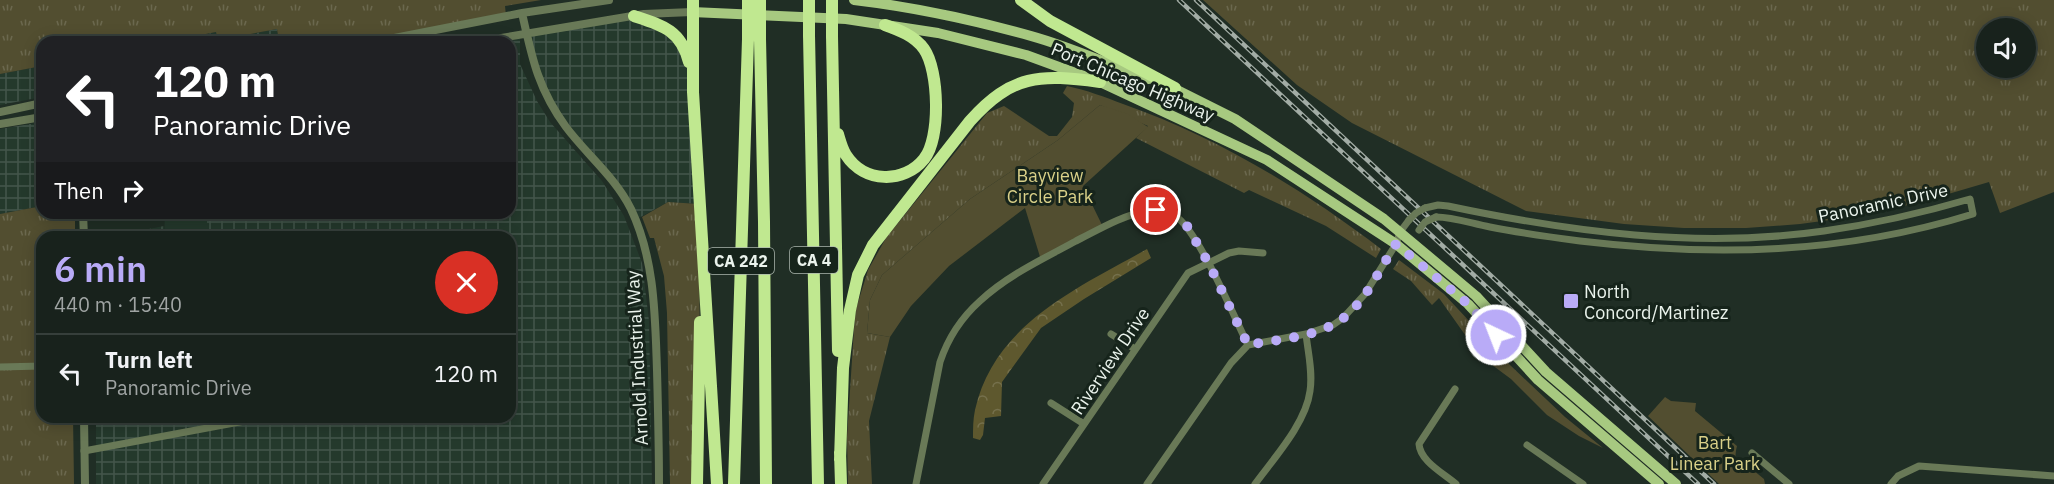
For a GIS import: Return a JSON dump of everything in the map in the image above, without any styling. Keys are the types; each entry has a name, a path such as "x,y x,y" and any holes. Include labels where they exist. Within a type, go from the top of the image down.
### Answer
{"highway":[{"name":"CA 242","path":"734,484 754,39 748,0"},
{"name":"CA 4","path":"760,0 754,39 764,234 766,484"},
{"name":"CA 4","path":"809,0 818,484"},
{"path":"832,0 841,484"},
{"path":"1022,0 1054,24 1175,88"},
{"path":"692,6 693,92 717,484"},
{"path":"634,16 672,31 685,48 693,92"},
{"path":"834,100 841,145 846,155 863,171 873,176 895,177 916,167 925,158 934,134 932,68 923,47 904,32 885,25"},
{"path":"840,460 843,368 850,310 858,275 873,245 970,121 999,93 1018,84 1044,78 1100,82"},
{"path":"697,484 700,391 700,221"}],"main road":[{"name":"Port Chicago Highway","path":"854,0 935,14 1032,36 1175,88 1235,118 1384,219 1476,296 1546,372 1676,484"},
{"name":"Port Chicago Highway","path":"692,6 846,19 938,33 1026,55 1100,82 1267,160 1396,244 1468,304 1538,380 1659,484"}],"street":[{"path":"405,36 522,13 609,0"},
{"name":"Port Chicago Highway","path":"510,36 692,6"},
{"name":"Arnold Industrial Way","path":"522,13 535,69 547,97 567,128 603,168 630,208 646,251 652,276 655,311 659,484"},
{"path":"0,112 36,104"},
{"path":"0,124 36,118"},
{"name":"Panoramic Drive","path":"1396,244 1403,236 1409,220 1416,213 1438,205 1582,230 1643,236 1705,238 1764,237 1822,232 1898,218 1970,199 1973,214 1913,231 1863,241 1796,248 1735,250 1608,244 1520,233 1436,217 1425,222 1419,230 1403,236"},
{"path":"916,484 940,362 945,347 957,327 979,302 1011,276 1103,227 1134,214 1156,210 1175,216 1187,226 1209,264 1248,345"},
{"path":"1147,484 1231,363 1248,345 1306,334 1333,325 1352,310 1365,294 1396,244"},
{"name":"Riverview Drive","path":"1043,484 1188,273 1229,253 1239,251 1263,253"},
{"path":"1111,334 1135,350"},
{"path":"1255,484 1302,417 1310,393 1311,376 1306,334"},
{"path":"0,367 36,366"},
{"path":"1455,389 1419,444 1424,458 1456,484"},
{"path":"1051,403 1084,424"},
{"path":"84,423 85,484"},
{"path":"84,451 234,423"},
{"path":"1527,445 1583,484"},
{"path":"1752,453 1789,484"},
{"path":"1891,484 1898,476 1919,466 2054,476"}],"shaded area":[{"path":"634,16 656,23 689,60 699,204 668,202 635,220 630,208 547,97 526,33"},
{"path":"277,29 278,36 240,36"},
{"path":"217,32 218,36 196,36"},
{"path":"520,34 520,64 537,101 550,122 602,181 624,216 642,263 649,321 652,484 96,484 96,423 516,423 516,231 207,231 207,219 516,219 516,36 509,36"},
{"path":"36,67 36,98 0,105 0,74"},
{"path":"36,123 36,207 0,214 0,129"},
{"path":"165,219 207,219 207,231 164,231"},
{"path":"164,226 164,231 139,231"}],"green space":[{"path":"0,0 541,0 505,6 506,16 404,36 278,36 277,29 239,36 217,36 216,32 196,36 36,36 36,67 0,74"},
{"path":"1203,0 2054,0 2054,192 2000,213 1989,182 1921,202 1859,216 1746,228 1684,228 1624,224 1526,211 1352,123 1297,85"},
{"path":"1067,86 1102,96 1158,117 1258,166 1321,206 1381,249 1376,258 1326,226 1249,190 1244,193 1136,138 1148,126 1100,105 1058,140 970,199 882,275 870,300 867,333 890,337 869,421 872,484 848,484 847,437 854,329 856,309 868,270 886,238 987,113 1004,106 1049,136 1057,136 1072,117 1074,103 1063,93"},
{"name":"Bayview Circle Park","path":"1100,105 1128,114 1148,127 1083,186 1103,227 1041,260 1025,208 949,266 911,306 890,337 867,333 870,300 882,275 970,199 1058,140"},
{"path":"668,202 699,204 700,391 697,484 670,484 667,313 664,276 654,238 650,238 642,217"},
{"path":"36,207 36,219 75,219 75,231 36,231 36,423 73,423 74,484 0,484 0,214"},
{"path":"1147,249 1151,258 1041,328 1002,382 1001,416 985,418 983,435 980,440 973,438 975,410 985,380 1000,354 1020,332 1067,294"},
{"path":"1399,260 1444,294 1510,365 1565,417 1603,448 1579,436 1547,415 1511,379 1480,356 1439,298 1432,305 1411,281 1393,269"},
{"name":"Bart Linear Park","path":"1665,397 1671,401 1696,403 1695,411 1737,446 1736,458 1740,467 1748,471 1753,470 1764,479 1765,484 1719,484 1648,416"}],"railway":[{"path":"1179,0 1698,484"},
{"path":"1196,0 1714,484"}],"place":[{"name":"North Concord/Martinez","path":"1571,301"}],"route":[{"path":"1156,210 1175,216 1187,226 1209,264 1248,345 1306,334 1333,325 1352,310 1365,294 1396,244 1468,304 1496,335"}]}
